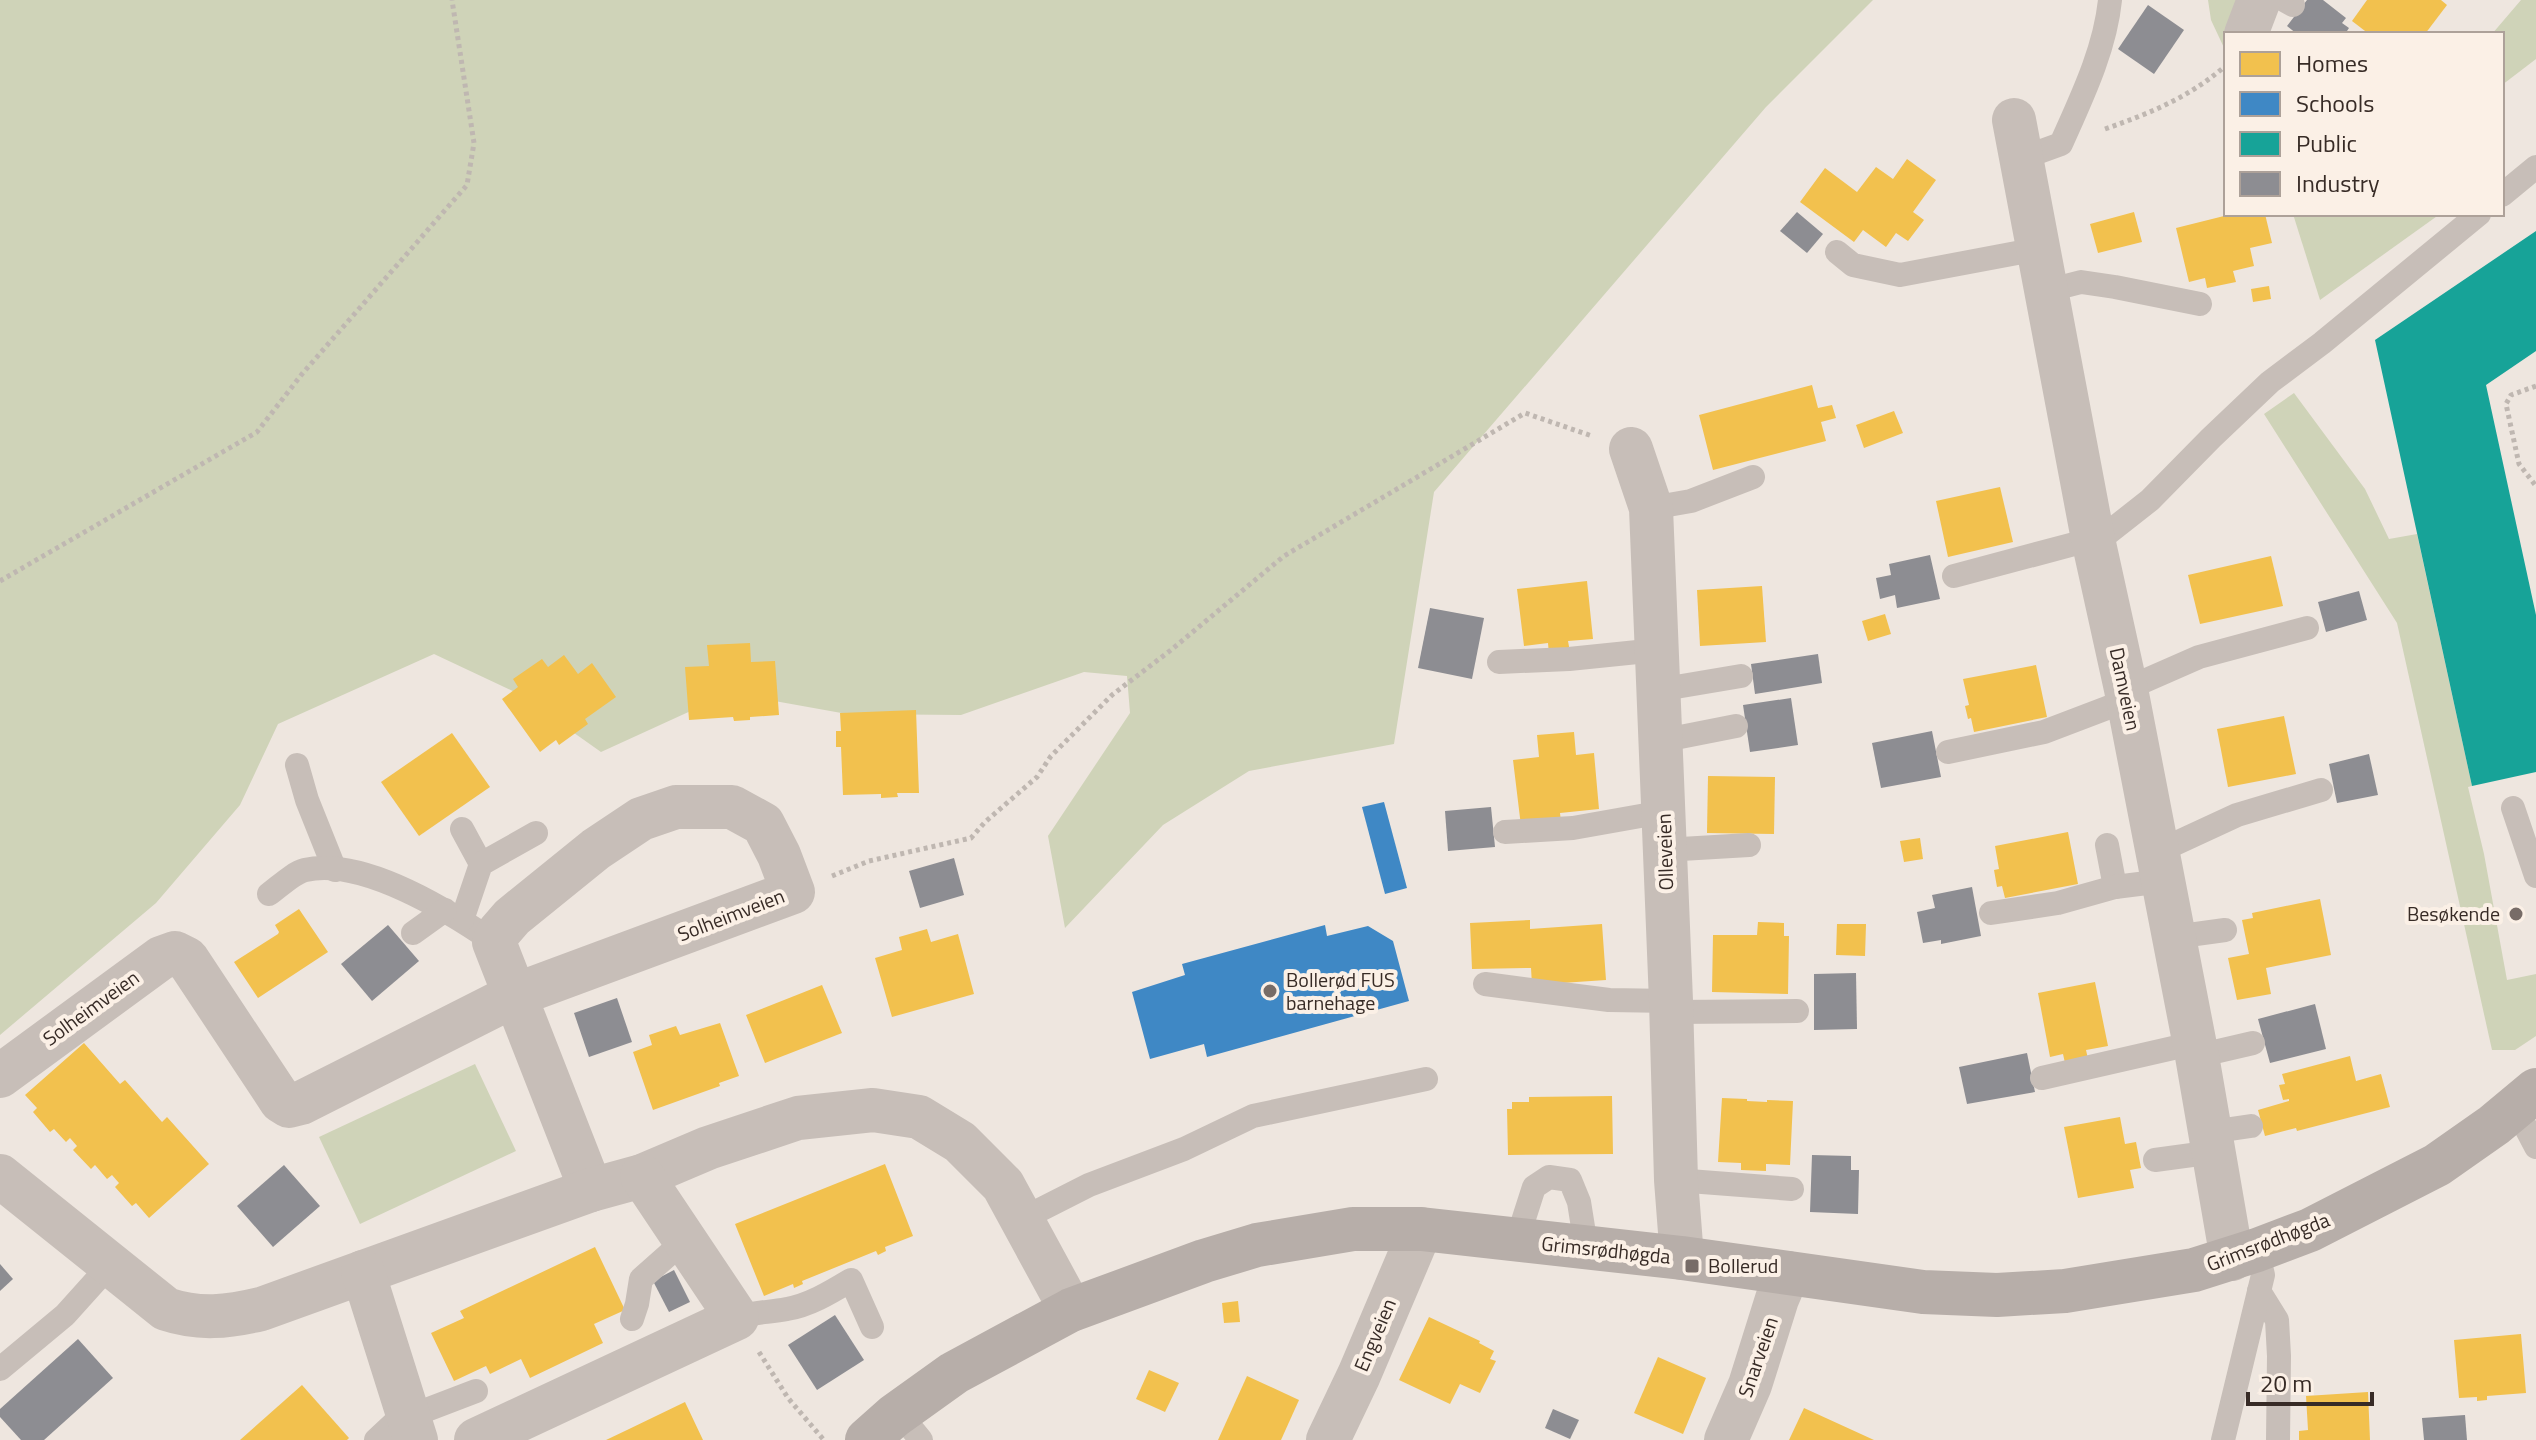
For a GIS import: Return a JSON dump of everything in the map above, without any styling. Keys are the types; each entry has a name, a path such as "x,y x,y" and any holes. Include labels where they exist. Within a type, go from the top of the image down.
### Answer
{"main road":[{"name":"Grimsrødhøgda","path":"896,1431 954,1373 1071,1310 1257,1245 1353,1229 1421,1229 1682,1258 1923,1292 1997,1295 2065,1291 2194,1270 2250,1267 2310,1230 2437,1165 2526,1099"}],"street":[{"path":"2248,32 2279,2"},
{"name":"Damveien","path":"2032,141 2038,249 2094,542 2196,1050 2225,1136 2250,1267"},
{"name":"Olleveien","path":"1631,449 1651,508 1676,1180 1682,1258"},
{"name":"Solheimveien","path":"0,1076 161,958 175,953 187,959 281,1101 289,1106 301,1103 515,995 793,892 763,824 732,807 676,807 641,819 596,849 512,917 499,932 467,924"},
{"path":"467,924 515,995 591,1190"},
{"path":"1,1177 166,1309 187,1316 232,1316 261,1309 591,1190 642,1176 708,1148 798,1118 873,1110 919,1117 960,1142 1003,1185 1071,1310"},
{"path":"476,1440 737,1318 642,1176"},
{"name":"Engveien","path":"1328,1440 1421,1229"},
{"path":"363,1272 401,1427"},
{"name":"Snarveien","path":"1726,1440 1750,1385 1788,1273"}],"lane":[{"path":"2032,141 2098,53 2110,0"},
{"path":"2504,193 2536,167"},
{"path":"1954,576 2094,542 2150,500 2270,382 2477,216"},
{"path":"1837,252 1853,265 1900,275 2038,249"},
{"path":"2046,291 2081,282 2200,304"},
{"path":"1651,508 1691,501 1753,477"},
{"path":"1948,752 2044,732 2127,695 2199,657 2307,628"},
{"path":"1499,662 1569,659 1741,676"},
{"path":"1660,741 1736,726"},
{"path":"297,765 307,800 335,870"},
{"path":"1991,913 2058,903 2115,887 2160,867 2237,815 2321,790"},
{"path":"2513,808 2536,876"},
{"path":"1505,832 1573,828 1664,831 1749,845"},
{"path":"462,829 481,864 467,924"},
{"path":"481,864 536,833"},
{"path":"2107,845 2115,887"},
{"path":"269,894 303,870 335,870 361,874 395,885 467,924"},
{"path":"413,933 467,924"},
{"path":"2174,937 2225,930"},
{"path":"1485,984 1671,1006 1797,1011"},
{"path":"2042,1078 2196,1050 2253,1043"},
{"path":"1022,1219 1089,1185 1184,1149 1253,1116 1426,1079"},
{"path":"2526,1099 2536,1147"},
{"path":"2155,1160 2225,1136"},
{"path":"1517,1240 1534,1187 1549,1177 1570,1180 1579,1202 1586,1246"},
{"path":"1676,1180 1792,1189"},
{"path":"632,1319 641,1279 685,1240"},
{"path":"0,1369 65,1315 110,1265"},
{"path":"2223,1440 2250,1267"},
{"path":"2250,1267 2277,1320 2278,1440"},
{"path":"737,1318 756,1311 787,1309 816,1300 851,1280 872,1327"},
{"path":"401,1427 476,1391"}],"path":[{"path":"0,581 257,432 312,363 467,185 474,143 452,0"},
{"path":"2032,141 2166,107 2192,93 2224,66"},
{"path":"2536,386 2511,395 2506,404 2519,464 2536,486"},
{"path":"793,892 869,861 971,838 1037,777 1051,756 1112,695 1284,556 1525,413 1631,449"},
{"path":"737,1318 788,1398 823,1439"}],"green space":[{"path":"0,0 1873,0 1766,107 1434,492 1394,744 1249,771 1163,825 1065,928 1048,836 1130,713 1127,676 1084,672 961,715 847,714 730,693 601,752 519,694 434,654 278,724 240,805 156,903 0,1035"},
{"path":"2208,0 2249,0 2227,32 2224,32 2224,48 2211,20"},
{"path":"2521,0 2536,0 2536,59 2504,83 2504,32 2494,32"},
{"path":"2294,216 2437,216 2320,300"},
{"path":"2294,393 2365,489 2389,539 2417,534 2472,786 2468,787 2484,854 2507,980 2536,974 2536,1036 2515,1050 2492,1050 2397,623 2264,414"},
{"path":"475,1064 516,1151 360,1224 319,1137"}],"building: Homes":[{"path":"2367,0 2441,0 2447,5 2427,32 2366,32 2352,21"},
{"path":"1907,159 1936,180 1913,212 1924,220 1908,241 1896,233 1886,247 1863,230 1854,242 1800,202 1825,168 1857,192 1876,167 1893,179"},
{"path":"2134,212 2142,242 2098,253 2090,224"},
{"path":"2224,216 2265,216 2272,243 2250,248 2254,266 2233,271 2236,282 2207,288 2205,278 2189,282 2176,228"},
{"path":"2269,286 2271,299 2253,302 2251,289"},
{"path":"1812,385 1818,408 1832,405 1836,418 1821,422 1826,441 1713,470 1699,415"},
{"path":"1894,411 1903,433 1864,448 1856,425"},
{"path":"2000,487 2013,542 1948,557 1936,501"},
{"path":"2271,556 2283,606 2200,624 2188,575"},
{"path":"1587,581 1593,639 1568,641 1570,652 1549,655 1548,643 1524,646 1517,589"},
{"path":"1762,586 1766,642 1700,646 1697,590"},
{"path":"1885,614 1891,634 1868,641 1862,621"},
{"path":"750,643 751,662 775,661 779,715 734,721 733,717 689,720 685,667 709,666 707,645"},
{"path":"564,655 578,674 592,663 616,697 585,719 588,724 559,745 556,740 540,752 502,699 518,687 513,679 542,659 548,667"},
{"path":"2036,665 2047,717 1974,732 1965,706 1969,705 1963,679"},
{"path":"916,710 919,793 897,793 898,797 881,798 881,794 843,795 841,747 836,747 836,731 841,731 840,713"},
{"path":"2284,716 2296,774 2228,787 2217,729"},
{"path":"1574,732 1576,755 1594,753 1599,809 1560,813 1561,822 1521,826 1513,760 1539,757 1537,735"},
{"path":"452,733 490,787 419,836 381,782"},
{"path":"1708,776 1775,777 1774,834 1707,833"},
{"path":"2068,832 2078,884 2005,898 2002,886 1997,887 1994,870 1999,869 1995,846"},
{"path":"1920,838 1923,859 1904,862 1900,841"},
{"path":"2320,899 2331,955 2266,968 2271,994 2237,1000 2228,958 2249,954 2242,920 2253,918 2252,913"},
{"path":"299,909 328,952 258,998 234,962 278,934 275,925"},
{"path":"1530,920 1530,929 1602,924 1606,980 1532,985 1531,968 1472,969 1470,923"},
{"path":"1758,922 1784,923 1784,936 1789,936 1788,994 1712,992 1713,935 1757,935"},
{"path":"1837,924 1866,924 1865,956 1836,955"},
{"path":"927,929 931,942 958,934 974,994 892,1017 875,958 902,950 899,937"},
{"path":"2095,982 2108,1046 2086,1050 2088,1059 2065,1063 2063,1054 2050,1057 2038,993"},
{"path":"822,985 842,1033 765,1063 746,1015"},
{"path":"720,1023 739,1076 653,1110 633,1052 652,1045 649,1035 676,1026 680,1035"},
{"path":"84,1043 120,1084 125,1080 162,1122 167,1117 209,1164 149,1218 136,1203 132,1206 115,1187 119,1183 112,1175 107,1179 95,1165 91,1169 73,1150 77,1146 70,1138 66,1142 54,1129 50,1132 33,1112 37,1108 25,1095"},
{"path":"2350,1056 2356,1081 2381,1074 2390,1107 2265,1136 2258,1110 2289,1101 2283,1100 2279,1085 2285,1084 2282,1074"},
{"path":"1612,1096 1613,1154 1508,1155 1507,1109 1512,1109 1512,1102 1529,1102 1529,1097"},
{"path":"1722,1098 1793,1101 1790,1165 1766,1164 1766,1171 1741,1170 1741,1163 1718,1162"},
{"path":"2120,1117 2125,1144 2136,1142 2141,1168 2130,1170 2134,1188 2078,1198 2064,1127"},
{"path":"885,1164 913,1236 885,1247 886,1251 878,1255 876,1251 802,1281 803,1284 794,1288 793,1284 764,1296 735,1224"},
{"path":"595,1247 625,1310 594,1324 603,1343 530,1378 521,1359 490,1374 486,1366 454,1381 431,1333 464,1318 460,1311"},
{"path":"1238,1301 1240,1322 1224,1323 1222,1303"},
{"path":"1429,1317 1494,1351 1490,1359 1496,1361 1480,1393 1460,1384 1450,1404 1399,1380"},
{"path":"2521,1334 2526,1393 2487,1396 2487,1400 2477,1401 2477,1397 2459,1398 2454,1340"},
{"path":"1658,1357 1706,1378 1683,1434 1634,1413"},
{"path":"1149,1370 1179,1383 1165,1412 1136,1399"},
{"path":"1247,1376 1299,1400 1281,1440 1218,1440"},
{"path":"302,1385 349,1438 347,1440 240,1440"},
{"path":"2368,1392 2370,1440 2299,1440 2299,1431 2308,1430 2306,1396"},
{"path":"685,1402 703,1440 606,1440 627,1430"},
{"path":"1804,1408 1874,1440 1789,1440"}],"building: Schools":[{"path":"1384,802 1407,888 1385,894 1362,807"},
{"path":"1325,925 1327,936 1368,926 1393,941 1409,1001 1207,1057 1204,1044 1150,1059 1132,992 1185,975 1182,964"}],"building: Public":[{"path":"2536,231 2536,351 2486,385 2536,615 2536,772 2472,786 2375,340"}],"building: Industry":[{"path":"2307,0 2323,0 2346,18 2342,23 2349,28 2346,32 2294,32 2287,26"},
{"path":"2148,5 2184,30 2154,74 2118,49"},
{"path":"1797,212 1823,234 1807,253 1780,231"},
{"path":"1930,555 1940,599 1897,608 1895,595 1880,599 1876,578 1891,575 1889,564"},
{"path":"2359,591 2367,620 2326,632 2318,602"},
{"path":"1430,608 1484,618 1472,679 1418,668"},
{"path":"1818,654 1822,683 1755,694 1751,664"},
{"path":"1791,698 1798,745 1750,752 1743,705"},
{"path":"1932,731 1941,777 1881,788 1872,743"},
{"path":"2369,754 2378,795 2337,803 2329,764"},
{"path":"1491,807 1495,847 1448,851 1445,811"},
{"path":"954,858 964,895 920,908 909,871"},
{"path":"1972,887 1981,936 1941,944 1941,940 1923,943 1917,912 1935,908 1932,895"},
{"path":"388,925 419,961 372,1001 341,964"},
{"path":"1856,973 1857,1029 1814,1030 1814,974"},
{"path":"617,998 632,1042 589,1057 574,1013"},
{"path":"2315,1004 2326,1049 2270,1063 2258,1019"},
{"path":"2027,1053 2035,1092 1967,1104 1959,1067"},
{"path":"1812,1155 1851,1156 1851,1170 1859,1170 1858,1214 1810,1212"},
{"path":"284,1165 320,1206 273,1247 237,1206"},
{"path":"0,1264 13,1279 0,1291"},
{"path":"674,1270 690,1302 669,1312 653,1281"},
{"path":"835,1315 864,1360 817,1390 788,1345"},
{"path":"78,1339 113,1378 44,1440 21,1440 0,1417 0,1409"},
{"path":"1553,1409 1579,1420 1570,1439 1545,1428"},
{"path":"2465,1415 2467,1440 2424,1440 2422,1418"}],"place":[{"name":"Besøkende","path":"2516,914"},
{"name":"Bollerød FUS barnehage","path":"1270,991"},
{"name":"Bollerud","path":"1692,1266"}]}
